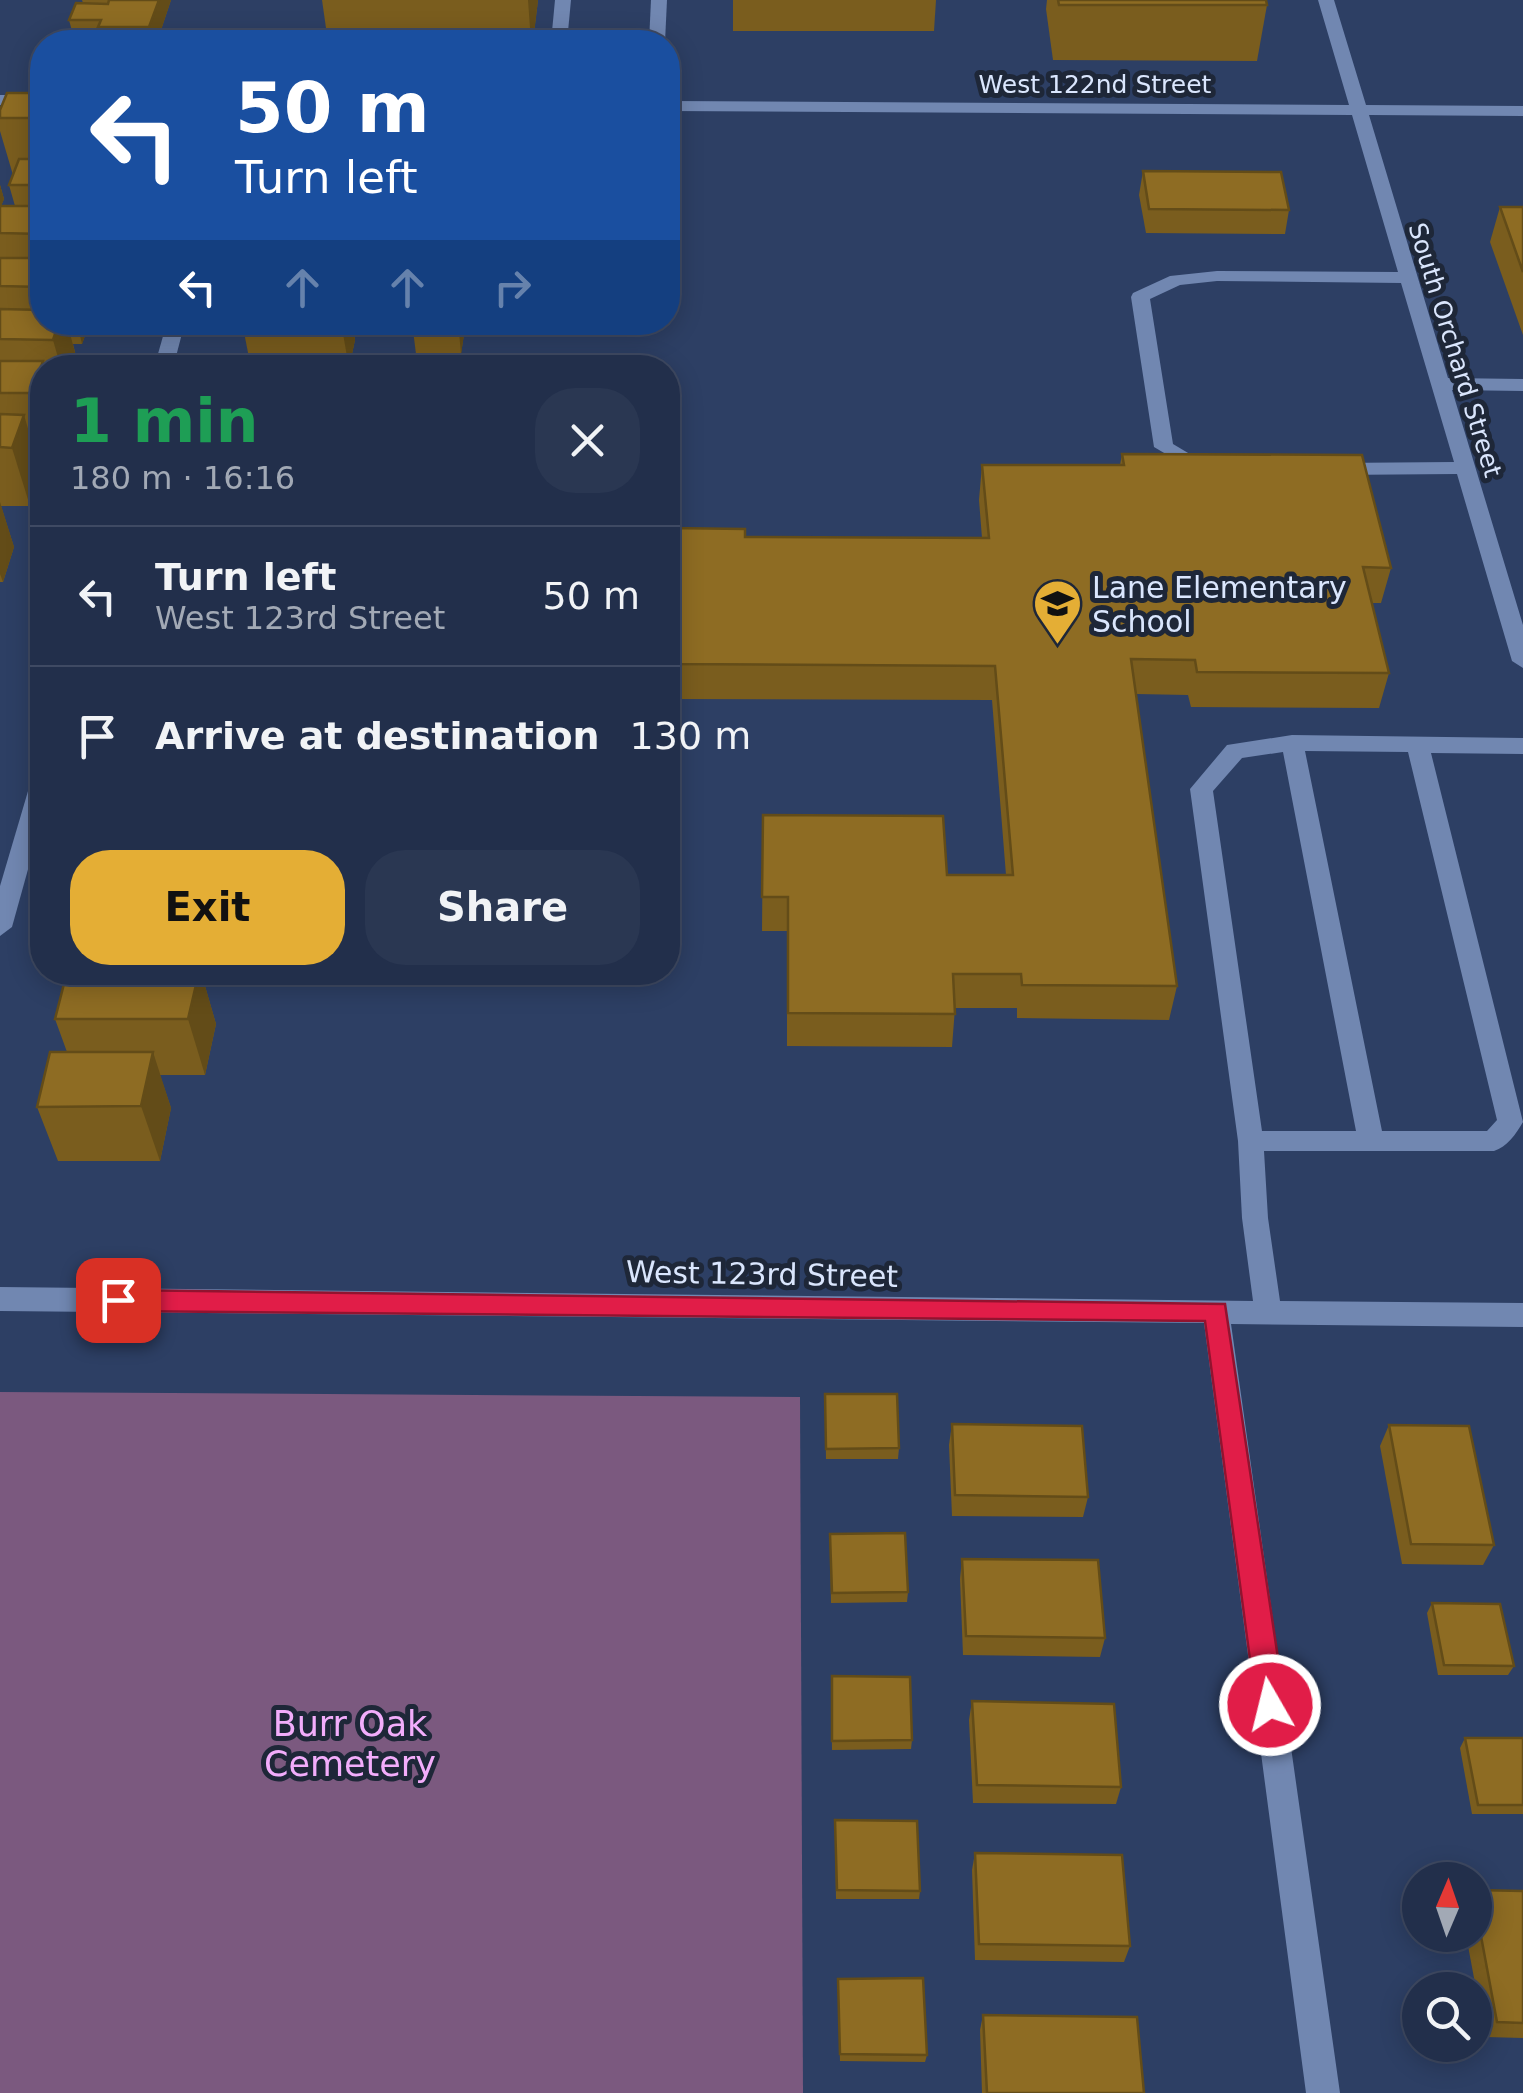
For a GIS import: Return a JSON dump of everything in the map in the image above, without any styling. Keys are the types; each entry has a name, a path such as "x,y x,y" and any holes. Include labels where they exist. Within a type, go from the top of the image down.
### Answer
{"street":[{"path":"560,30 563,0"},
{"path":"658,30 659,0"},
{"name":"South Orchard Street","path":"1326,0 1521,650"},
{"path":"0,100 30,100"},
{"name":"West 122nd Street","path":"680,106 1523,112"},
{"path":"1218,469 1200,469 1164,447 1140,297 1176,280 1218,276 1407,278"},
{"path":"1439,384 1523,385"},
{"path":"1307,469 1465,468"},
{"path":"1292,743 1370,1141"},
{"path":"1268,1313 1255,1218 1251,1141 1201,788 1235,751 1292,743 1523,746"},
{"path":"1251,1141 1494,1141 1510,1122 1417,743"},
{"path":"0,927 30,823"},
{"name":"West 123rd Street","path":"0,1299 1523,1315"},
{"path":"1216,1311 1324,2093"}],"green space":[{"name":"Burr Oak Cemetery","path":"0,1392 800,1397 803,2093 0,2093"}],"building":[{"path":"109,0 159,0 149,27 98,27 101,20 69,20 76,3 108,4"},
{"path":"1058,0 1266,0 1267,5 1059,5"},
{"path":"7,93 30,93 30,118 0,118"},
{"path":"19,159 30,159 30,185 9,185"},
{"path":"1143,171 1281,172 1289,210 1149,209"},
{"path":"0,206 30,206 30,234 0,233"},
{"path":"1500,207 1523,207 1523,272"},
{"path":"0,258 30,258 30,287 0,286"},
{"path":"0,309 30,310 30,335 55,335 53,340 0,339"},
{"path":"0,361 30,361 30,393 0,393"},
{"path":"0,414 24,415 12,448 0,447"},
{"path":"1122,454 1362,455 1391,568 1363,567 1389,673 1197,672 1195,660 1131,659 1177,986 1022,985 1021,974 953,974 955,1014 788,1013 788,897 762,897 763,815 943,816 947,875 1013,875 995,666 680,664 680,528 745,529 745,537 989,538 982,465 1124,465"},
{"path":"64,985 196,985 188,1019 55,1019"},
{"path":"50,1052 153,1052 141,1106 37,1107"},
{"path":"825,1394 897,1394 899,1448 826,1449"},
{"path":"952,1424 1082,1426 1088,1497 955,1495"},
{"path":"1389,1425 1469,1426 1494,1545 1411,1544"},
{"path":"905,1533 908,1592 832,1593 830,1534"},
{"path":"962,1559 1098,1560 1105,1638 966,1636"},
{"path":"1432,1603 1500,1604 1514,1666 1444,1665"},
{"path":"832,1676 910,1677 912,1740 832,1741"},
{"path":"972,1701 1114,1704 1121,1787 977,1785"},
{"path":"1465,1738 1523,1738 1523,1805 1478,1805"},
{"path":"835,1820 917,1821 920,1891 837,1890"},
{"path":"975,1853 1122,1855 1130,1946 979,1944"},
{"path":"1492,1890 1523,1891 1523,2023 1497,2022 1492,1972 1488,1972 1484,1952 1492,1952"},
{"path":"923,1978 927,2055 840,2054 838,1979"},
{"path":"983,2015 1137,2017 1144,2093 987,2093"}],"place":[{"name":"Lane Elementary School","path":"1057,646"}],"route":[{"path":"118,1300 1216,1311 1270,1705"}]}
